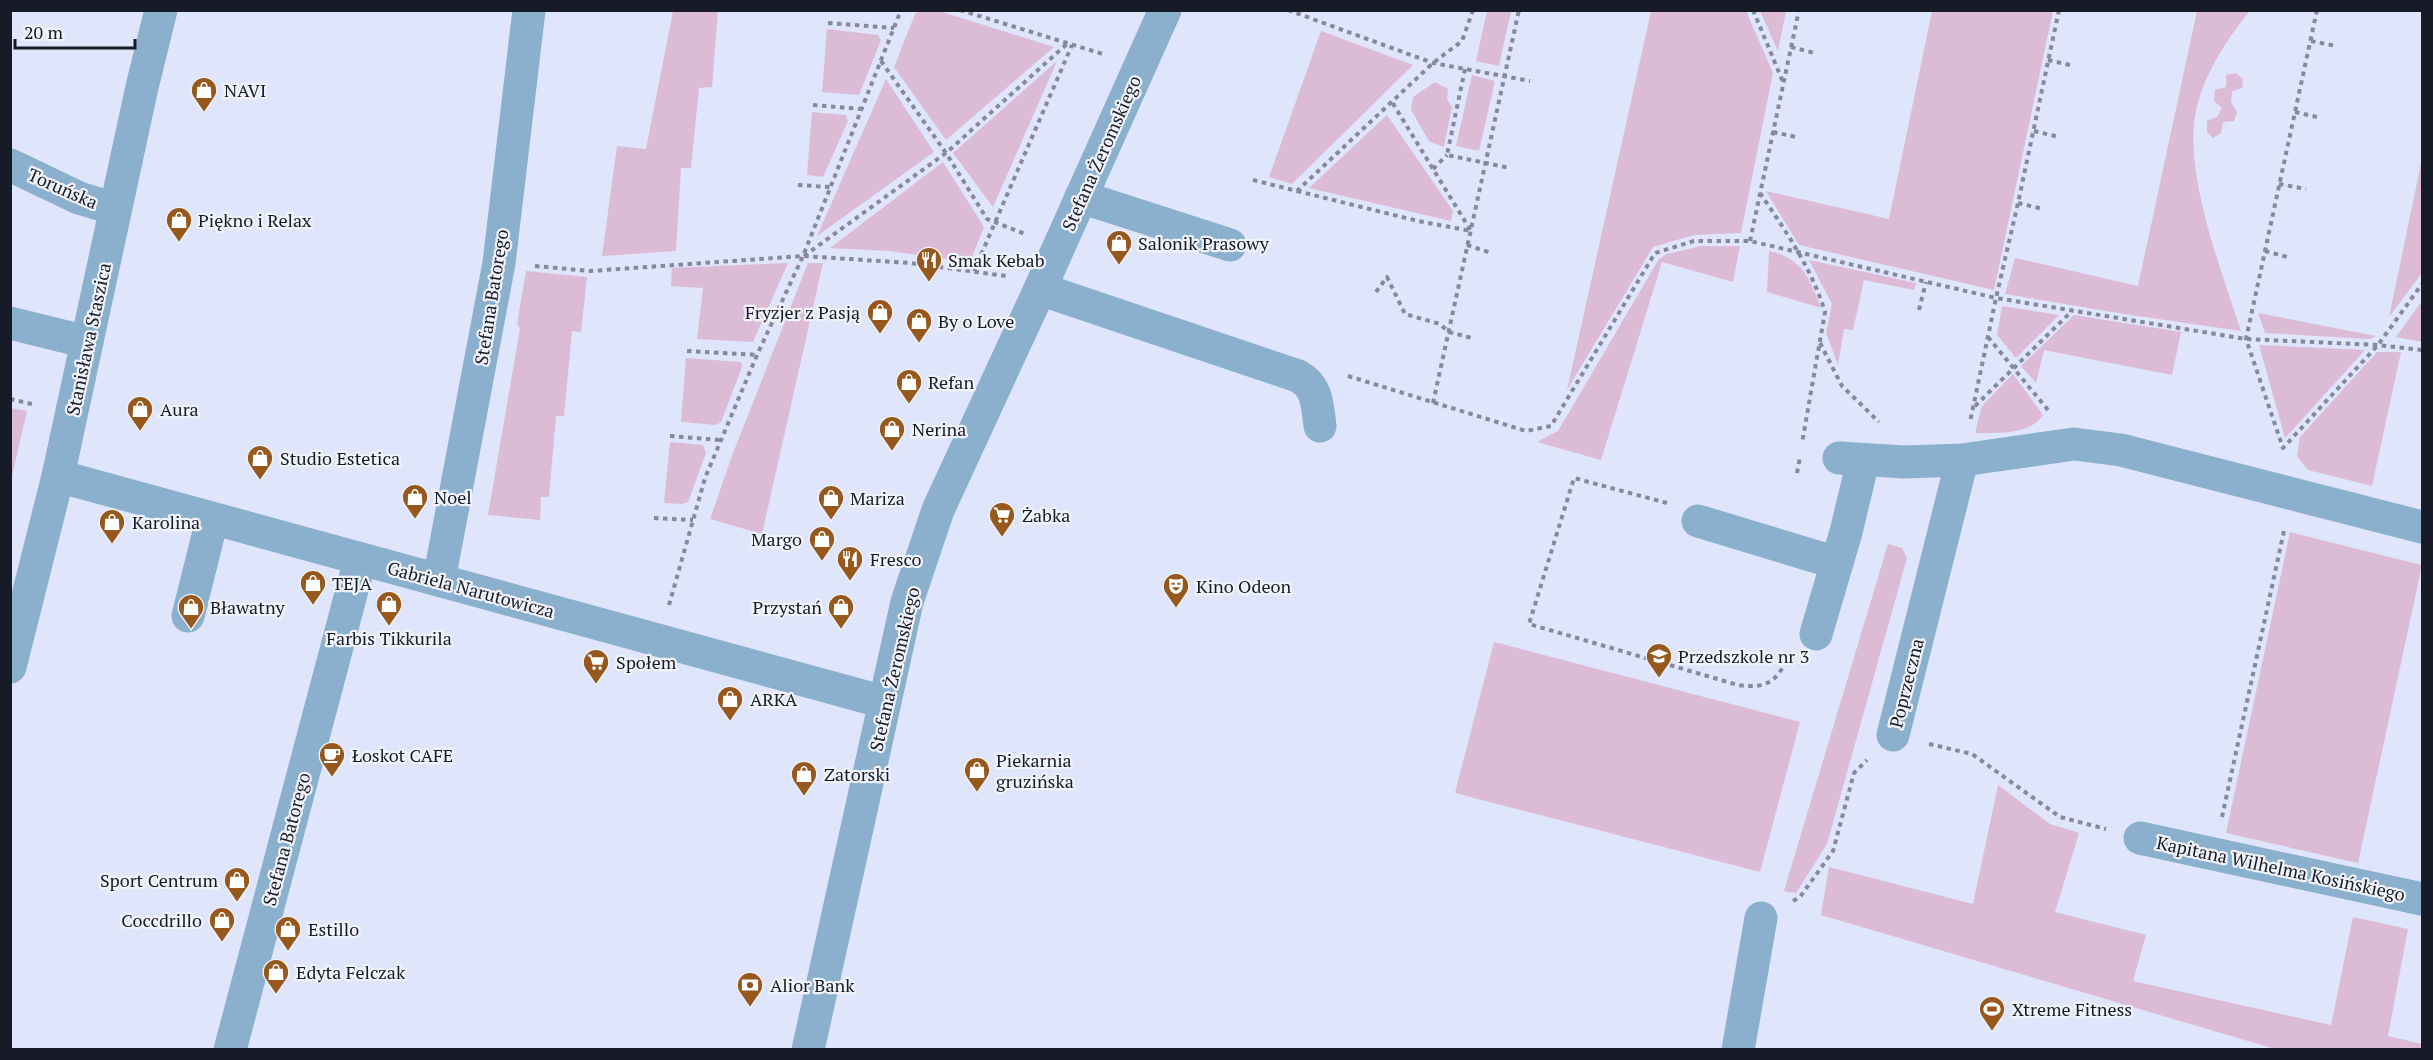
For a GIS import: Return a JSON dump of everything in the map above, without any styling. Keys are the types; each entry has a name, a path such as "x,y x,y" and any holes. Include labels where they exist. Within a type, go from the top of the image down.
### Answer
{"street":[{"name":"Stanisława Staszica","path":"10,667 58,476 115,209 161,10"},
{"name":"Stefana Batorego","path":"439,580 499,263 529,10"},
{"name":"Stefana Żeromskiego","path":"808,1050 908,602 938,510 1027,283 1081,197 1164,10"},
{"name":"Toruńska","path":"10,165 79,198 115,209"},
{"path":"1081,197 1230,245"},
{"path":"1027,283 1298,376 1309,382 1316,394 1320,426"},
{"path":"10,323 87,342"},
{"path":"1816,634 1837,563 1851,459 1962,460 2074,444 2121,450 2422,527"},
{"name":"Poprzeczna","path":"1893,735 1962,460"},
{"name":"Gabriela Narutowicza","path":"58,476 884,702"},
{"path":"188,616 212,520"},
{"path":"1698,521 1837,563"},
{"name":"Stefana Batorego","path":"230,1050 360,560"},
{"name":"Kapitana Wilhelma Kosińskiego","path":"2140,838 2422,899"},
{"path":"1738,1050 1761,918"}],"path":[{"path":"666,614 705,478 757,355 803,256 901,10"},
{"path":"960,10 1115,57"},
{"path":"1288,10 1433,63 1530,81"},
{"path":"1297,191 1433,63 1462,41 1473,10"},
{"path":"1433,403 1519,10"},
{"path":"1752,10 1783,83"},
{"path":"1750,242 1799,10"},
{"path":"1962,460 2059,10"},
{"path":"2317,10 2246,339 2283,448 2378,345 2422,284"},
{"path":"828,23 894,28"},
{"path":"2310,41 2336,46"},
{"path":"803,256 946,153 1070,44"},
{"path":"974,272 1070,44"},
{"path":"1791,47 1814,53"},
{"path":"880,60 946,153 987,219 1032,237"},
{"path":"2048,60 2074,66"},
{"path":"1433,170 1447,155 1465,69"},
{"path":"1392,102 1471,231"},
{"path":"813,105 861,109"},
{"path":"2295,112 2321,118"},
{"path":"2034,131 2059,137"},
{"path":"1773,132 1796,137"},
{"path":"1447,155 1510,168"},
{"path":"1253,180 1418,221 1471,231"},
{"path":"2279,184 2306,189"},
{"path":"798,185 830,188"},
{"path":"1760,194 1798,253 1819,292 1826,312 1797,473"},
{"path":"2018,203 2043,209"},
{"path":"1342,374 1526,431 1551,426 1655,253 1694,242 1750,242 1996,297 2246,339 2378,345 2422,350"},
{"path":"1467,246 1491,253"},
{"path":"2265,252 2291,258"},
{"path":"499,263 590,272 803,256 876,260 974,272 1027,283"},
{"path":"1377,291 1387,277 1405,314 1440,324 1449,332 1472,338"},
{"path":"1919,310 1926,282"},
{"path":"1974,406 2073,310"},
{"path":"1988,336 2048,410 2058,446"},
{"path":"1820,343 1842,386 1881,424"},
{"path":"687,351 757,355"},
{"path":"10,399 46,408"},
{"path":"670,436 721,440"},
{"path":"1698,521 1685,508 1574,478 1529,624 1738,685 1753,687 1770,682 1782,672 1794,633 1816,634"},
{"path":"2220,827 2292,495"},
{"path":"654,518 693,520"},
{"path":"1893,735 1972,754 2060,817 2140,838"},
{"name":"Poprzeczna","path":"1761,918 1800,897 1833,850 1854,773 1893,735"}],"shaded area":[{"path":"673,11 718,11 712,87 699,88 691,168 681,168 676,251 602,256 617,146 646,149"},
{"path":"919,11 939,11 1054,47 946,140 894,67 915,14"},
{"path":"1487,11 1511,11 1499,66 1476,61"},
{"path":"1651,11 1746,11 1773,73 1741,233 1694,235 1653,247 1567,390"},
{"path":"1760,11 1786,11 1778,51"},
{"path":"1932,11 2053,11 1994,290 1799,245 1766,191 1889,219"},
{"path":"2197,11 2250,11 2232,34 2209,73 2198,101 2193,140 2195,167 2207,224 2241,331 2005,294 2015,258 2138,286"},
{"path":"827,29 878,35 881,40 859,95 822,92"},
{"path":"1321,31 1413,65 1292,184 1269,177"},
{"path":"1057,61 993,207 953,153"},
{"path":"2236,73 2243,79 2242,88 2232,91 2231,102 2237,112 2234,121 2223,122 2221,133 2213,138 2207,132 2207,121 2217,117 2222,108 2214,101 2215,90 2226,87 2226,75"},
{"path":"1472,75 1495,81 1479,151 1456,146"},
{"path":"886,79 934,152 817,236"},
{"path":"1435,82 1448,89 1447,99 1452,107 1444,147 1429,141 1411,110 1413,97"},
{"path":"812,112 846,115 848,121 823,177 807,175"},
{"path":"1387,115 1453,211 1451,221 1309,188"},
{"path":"2422,159 2422,273 2389,317"},
{"path":"943,162 984,227 970,262 889,251 830,248"},
{"path":"1701,246 1740,246 1733,282 1662,262 1601,460 1537,442 1558,431 1659,259 1667,254"},
{"path":"1769,251 1781,254 1797,264 1813,287 1821,308 1767,292"},
{"path":"1809,260 1916,284 1914,290 1864,280 1853,330 1844,329 1838,365 1826,333 1832,304"},
{"path":"788,263 753,342 697,339 703,288 671,286 672,268"},
{"path":"808,263 823,263 762,534 710,519 733,453"},
{"path":"526,271 587,277 581,332 572,331 564,416 556,416 549,497 541,497 540,520 488,515 520,328 517,324"},
{"path":"2422,301 2422,342 2396,337"},
{"path":"2002,306 2059,315 2016,358 1997,335"},
{"path":"2258,313 2376,336 2370,339 2265,333"},
{"path":"2074,315 2181,332 2172,375 2044,350 2036,383 2021,366"},
{"path":"2259,345 2365,350 2285,438"},
{"path":"2377,352 2401,352 2372,486 2308,470 2297,456 2300,437"},
{"path":"686,358 741,362 742,367 721,422 716,425 681,422"},
{"path":"2013,374 2043,415 2030,426 2012,432 1975,433 1982,406"},
{"path":"10,408 27,411 11,480"},
{"path":"670,442 703,445 706,453 688,502 682,504 664,503"},
{"path":"2290,532 2422,565 2358,863 2226,833"},
{"path":"1888,544 1902,548 1907,558 1827,844 1796,893 1784,891"},
{"path":"1494,642 1800,722 1760,872 1455,793"},
{"path":"1998,785 2050,824 2079,833 2055,912 2146,935 2133,981 2331,1025 2353,917 2408,929 2388,1036 2422,1044 2422,1049 2275,1049 1821,915 1829,867 1973,904"}],"place":[{"name":"NAVI","path":"204,113"},
{"name":"Piękno i Relax","path":"179,243"},
{"name":"Salonik Prasowy","path":"1119,266"},
{"name":"Smak Kebab","path":"929,283"},
{"name":"Fryzjer z Pasją","path":"880,335"},
{"name":"By o Love","path":"919,344"},
{"name":"Refan","path":"909,405"},
{"name":"Aura","path":"140,432"},
{"name":"Nerina","path":"892,452"},
{"name":"Studio Estetica","path":"260,481"},
{"name":"Noel","path":"415,520"},
{"name":"Mariza","path":"831,521"},
{"name":"Żabka","path":"1002,538"},
{"name":"Karolina","path":"112,545"},
{"name":"Margo","path":"822,562"},
{"name":"Fresco","path":"850,582"},
{"name":"TEJA","path":"313,606"},
{"name":"Kino Odeon","path":"1176,609"},
{"name":"Farbis Tikkurila","path":"389,627"},
{"name":"Bławatny","path":"191,630"},
{"name":"Przystań","path":"841,630"},
{"name":"Przedszkole nr 3","path":"1659,679"},
{"name":"Społem","path":"596,685"},
{"name":"ARKA","path":"730,722"},
{"name":"Łoskot CAFE","path":"332,778"},
{"name":"Piekarnia gruzińska","path":"977,793"},
{"name":"Zatorski","path":"804,797"},
{"name":"Sport Centrum","path":"237,903"},
{"name":"Coccdrillo","path":"222,943"},
{"name":"Estillo","path":"288,952"},
{"name":"Edyta Felczak","path":"276,995"},
{"name":"Alior Bank","path":"750,1008"},
{"name":"Xtreme Fitness","path":"1992,1032"}]}
